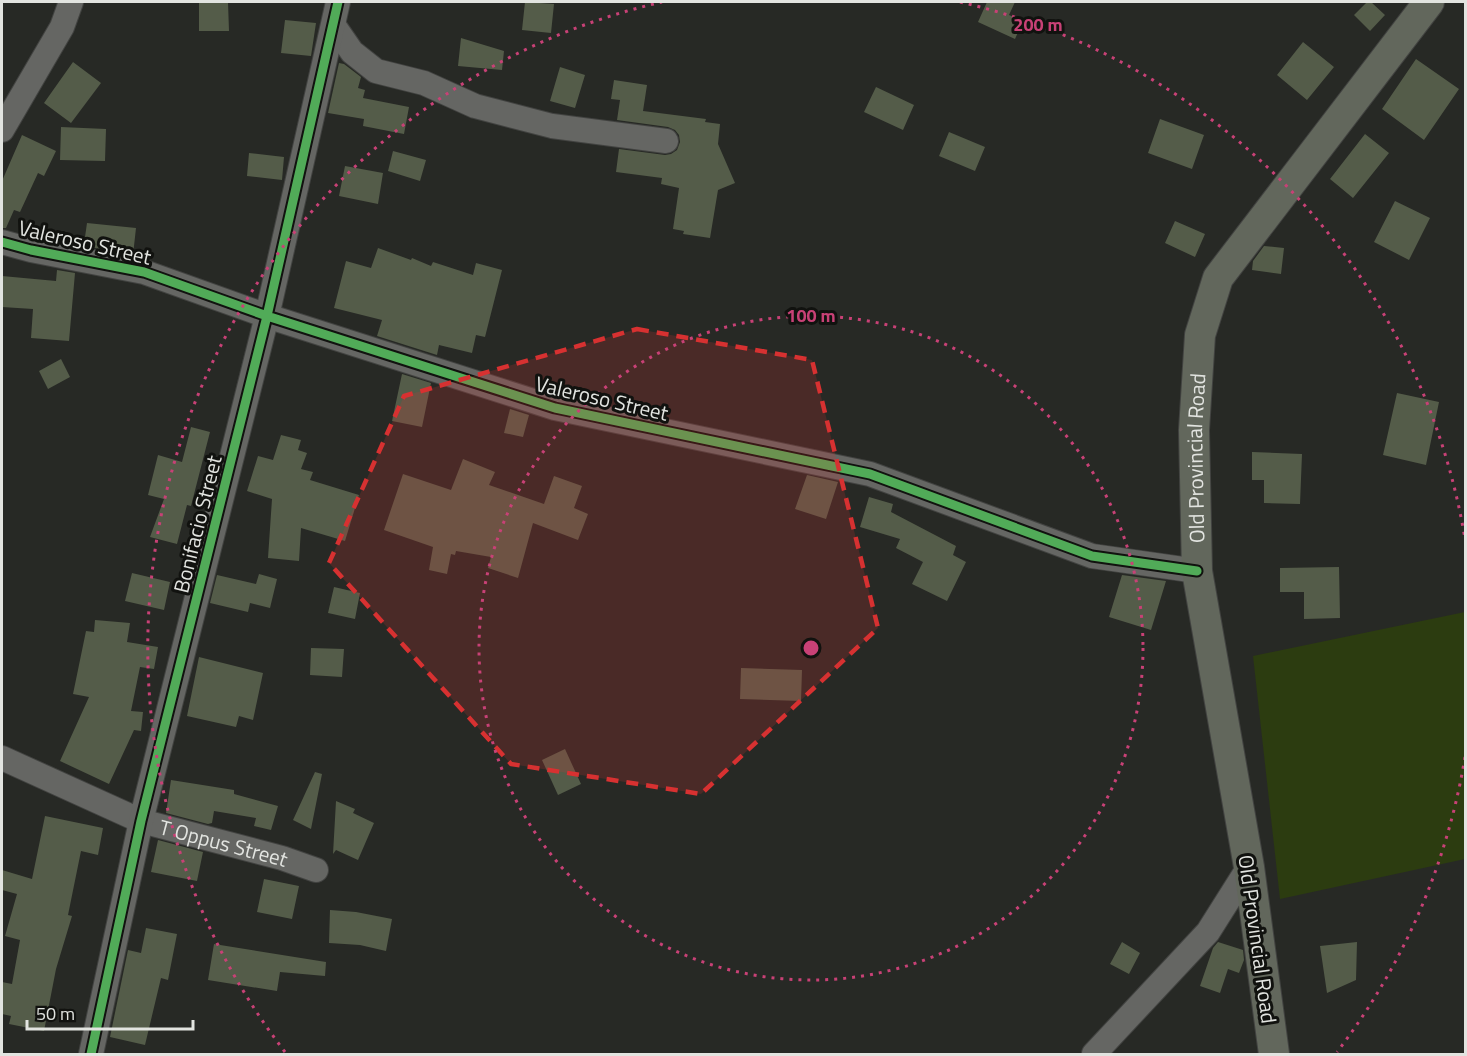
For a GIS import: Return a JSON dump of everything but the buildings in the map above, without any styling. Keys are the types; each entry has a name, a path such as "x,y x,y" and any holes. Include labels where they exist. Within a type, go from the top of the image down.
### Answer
{"main road":[{"name":"Old Provincial Road","path":"1274,1054 1249,867 1197,571 1194,430 1200,335 1218,278 1429,2"}],"street":[{"path":"2,130 62,27 71,2"},
{"name":"Bonifacio Street","path":"91,1054 141,821 267,316 338,2"},
{"path":"334,26 352,52 376,71 424,83 475,106 552,126 666,141"},
{"name":"Valeroso Street","path":"2,242 31,250 144,272 267,316 555,408 870,474 1092,556 1197,571"},
{"name":"T Oppus Street","path":"2,758 141,821 282,858 316,870"},
{"path":"1094,1054 1208,932 1249,867"}],"highlighted area":[{"path":"637,329 812,360 878,628 701,794 511,764 329,563 404,396"}],"green space":[{"path":"1465,612 1465,859 1280,899 1253,656"}],"cycle path":[{"path":"91,1054 141,821 267,316 338,2"},
{"path":"2,242 31,250 144,272 267,316 555,408 870,474 1092,556 1197,571"}]}
